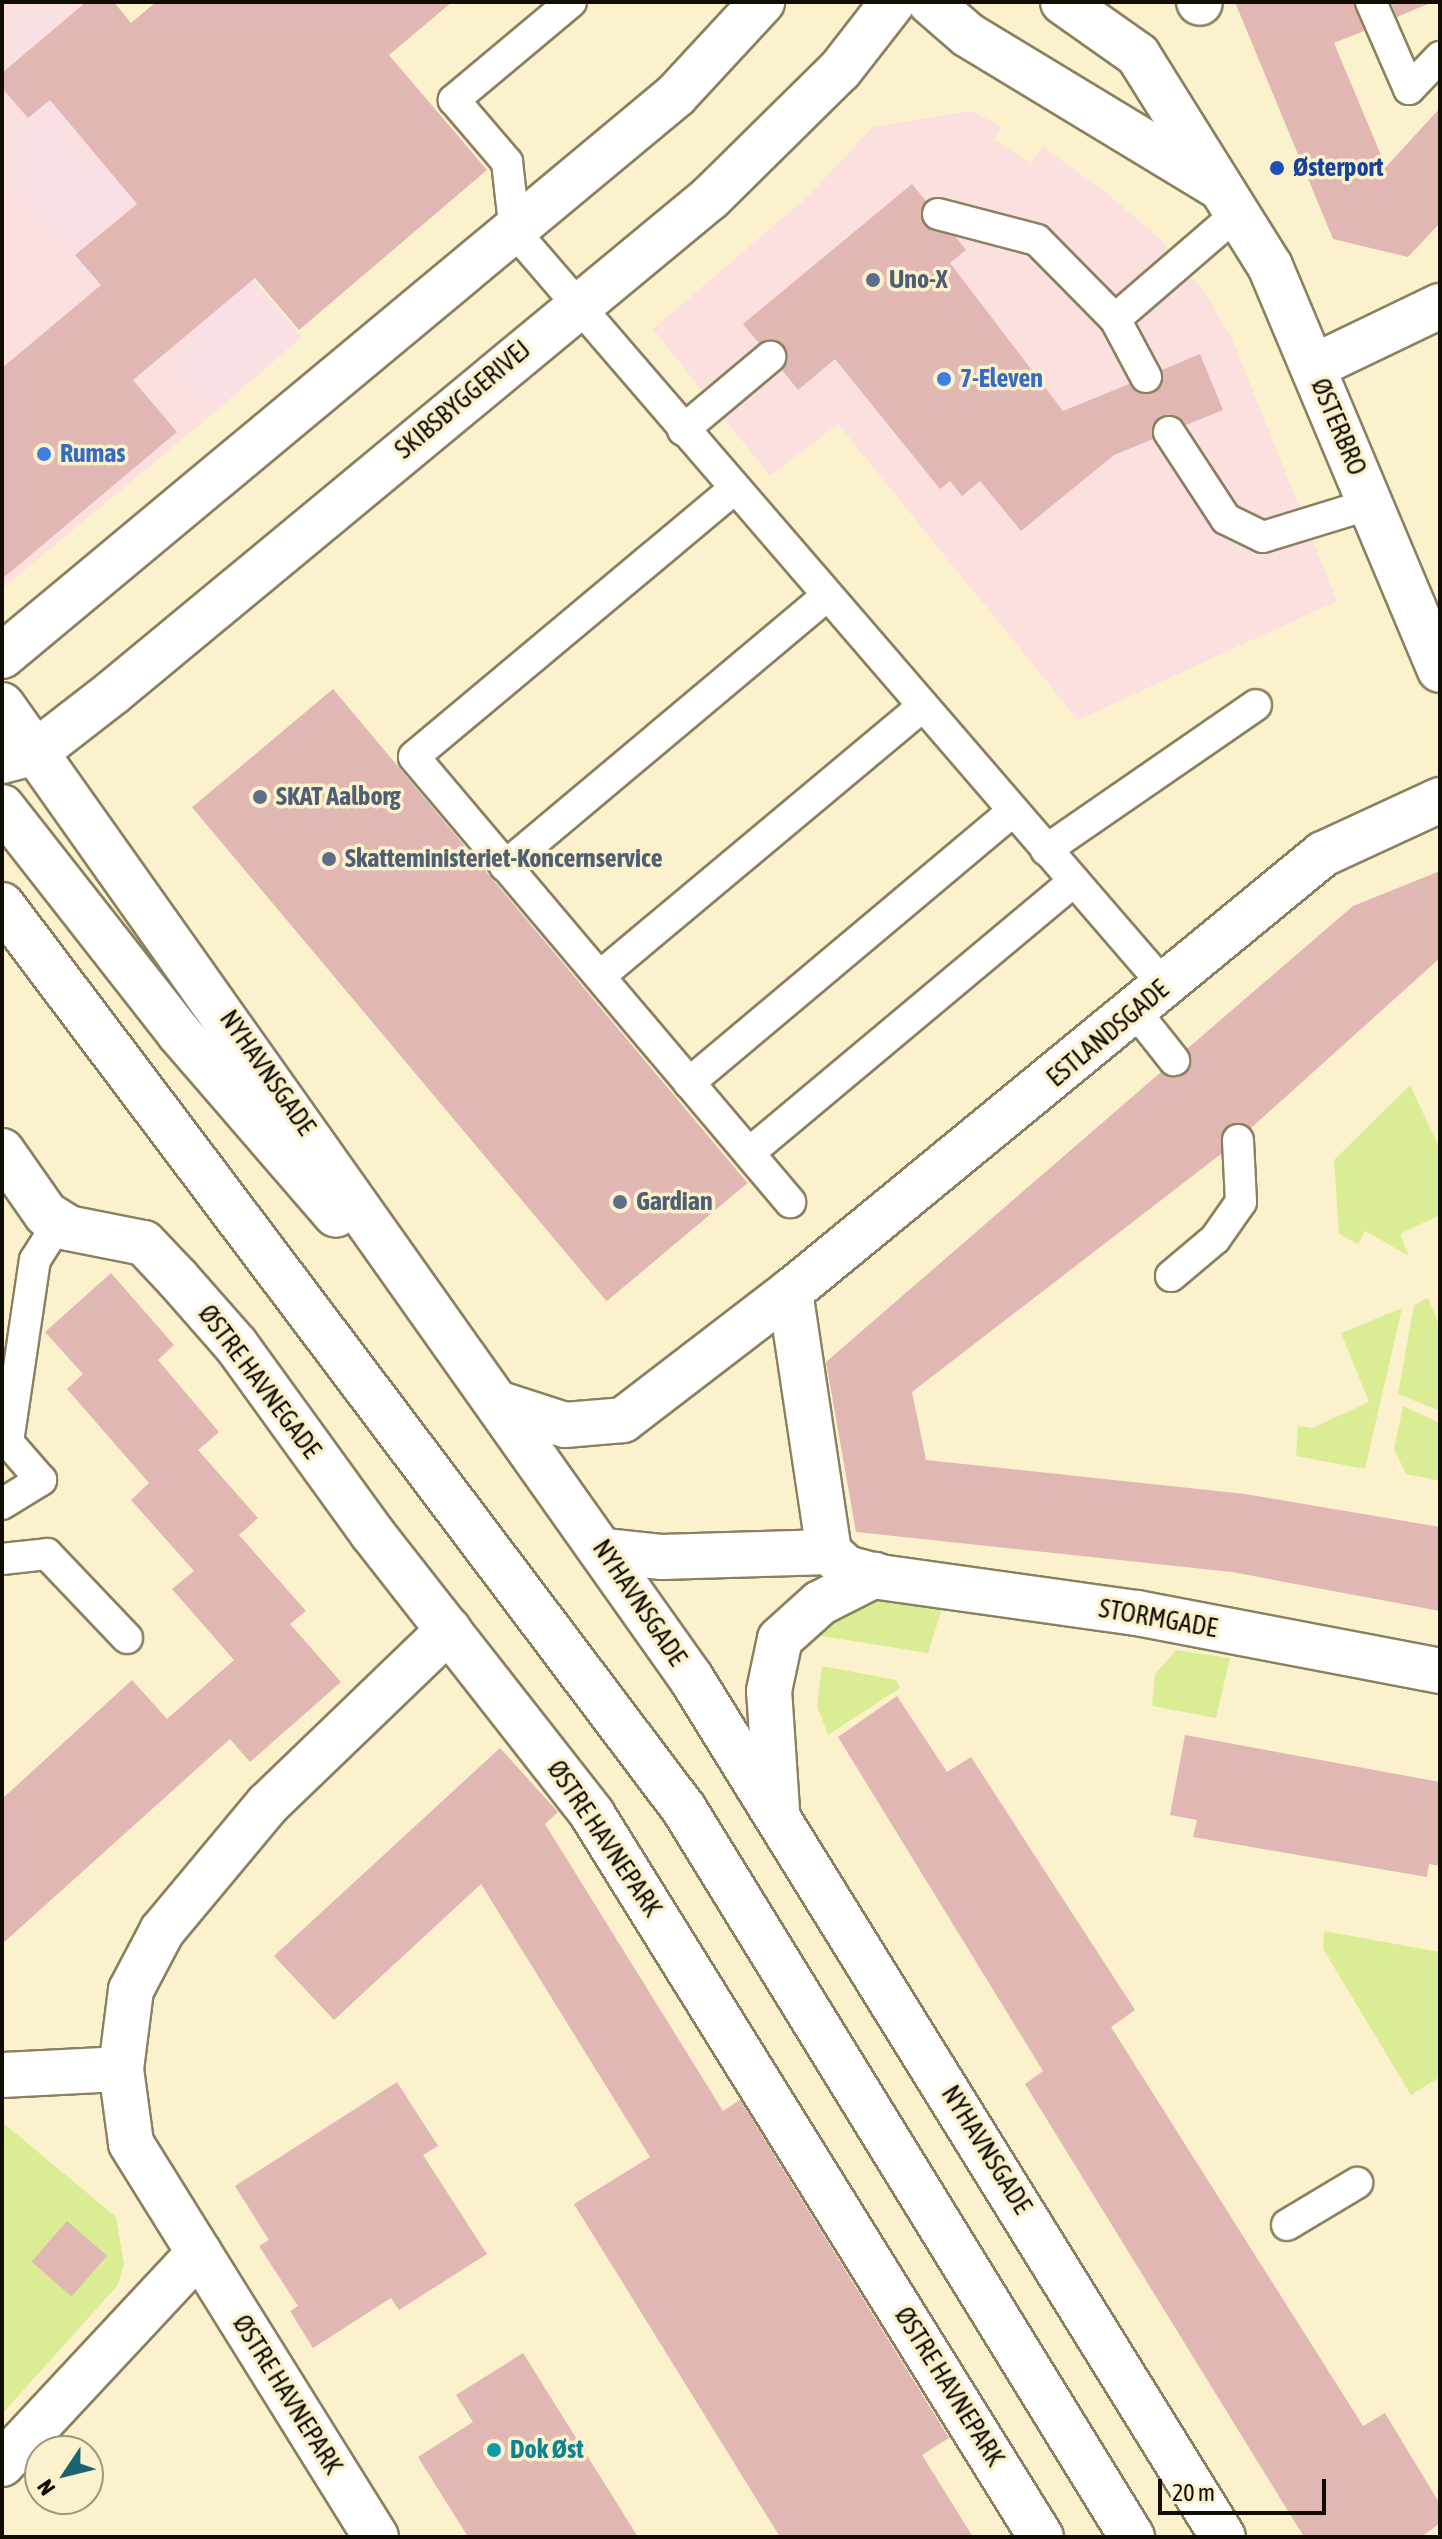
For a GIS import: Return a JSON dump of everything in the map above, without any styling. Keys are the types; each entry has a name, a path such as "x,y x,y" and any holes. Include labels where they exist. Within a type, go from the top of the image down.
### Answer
{"street":[{"path":"2,656 676,95 762,2"},
{"name":"SKIBSBYGGERIVEJ","path":"13,754 575,306 772,141 893,2"},
{"path":"930,2 968,35 1232,201"},
{"name":"ØSTERBRO","path":"1063,2 1138,55 1232,201 1313,367 1440,670"},
{"path":"1313,367 1440,306"},
{"name":"NYHAVNSGADE","path":"2,705 13,754 500,1404 604,1551 777,1810 1223,2537"},
{"name":"ESTLANDSGADE","path":"500,1404 565,1425 623,1420 790,1292 1323,854 1440,800"},
{"path":"2,807 179,1033 500,1404"},
{"path":"2,905 684,1809 1132,2537"},
{"path":"2,1151 59,1222"},
{"name":"ØSTRE HAVNEGADE","path":"59,1222 144,1243 163,1262 236,1345 449,1630"},
{"path":"604,1551 661,1557 829,1552 790,1292"},
{"name":"STORMGADE","path":"829,1552 846,1568 875,1575 1137,1613 1440,1671"},
{"path":"777,1810 769,1691 780,1639 820,1603 875,1575"},
{"name":"ØSTRE HAVNEPARK","path":"376,2537 131,2143 121,2069 131,1990 162,1931 268,1804 449,1630 609,1838 1041,2537"},
{"path":"2,2075 121,2069"},
{"path":"2,2464 199,2253"}],"lane":[{"path":"571,2 454,100 507,162 515,232 575,306 1074,881 1150,999 1174,1060"},
{"path":"1371,2 1409,89 1440,57"},
{"path":"1115,319 1232,201"},
{"path":"938,214 1037,240 1115,319 1146,377"},
{"path":"683,430 770,357"},
{"path":"1169,432 1226,519 1263,537 1370,504"},
{"path":"734,489 414,757 790,1202"},
{"path":"505,866 827,596"},
{"path":"1046,850 1256,705"},
{"path":"600,976 922,707"},
{"path":"689,1083 1013,811"},
{"path":"749,1153 1074,881"},
{"path":"1171,1276 1215,1239 1241,1202 1238,1140"},
{"path":"2,1504 41,1480 8,1442 35,1260 59,1222"},
{"path":"2,1559 47,1554 127,1638"},
{"path":"1287,2225 1357,2183"}],"shaded area":[{"path":"2,2 114,2 131,23 77,69 302,337 209,417 2,187"},
{"path":"972,111 1002,127 995,140 1031,164 1043,147 1108,194 1160,239 1205,293 1232,339 1337,601 1078,720 838,424 770,476 653,329 807,197 873,127"},
{"path":"2,187 209,417 2,589"}],"green space":[{"path":"1410,1085 1440,1149 1440,1215 1400,1234 1409,1256 1365,1231 1358,1244 1339,1234 1334,1160"},
{"path":"1428,1298 1440,1327 1440,1411 1398,1394 1414,1305"},
{"path":"1402,1308 1365,1469 1296,1456 1298,1426 1312,1428 1369,1402 1341,1333"},
{"path":"1403,1406 1440,1423 1440,1481 1406,1474 1394,1449"},
{"path":"882,1595 944,1602 928,1653 821,1636 834,1618"},
{"path":"1176,1650 1230,1658 1216,1718 1152,1706 1155,1674"},
{"path":"822,1666 896,1680 900,1688 828,1735 817,1706"},
{"path":"1324,1931 1440,1952 1440,2077 1411,2095 1323,1949"},
{"path":"2,2122 116,2217 124,2264 118,2285 2,2414"}],"building":[{"path":"86,2 114,2 131,23 156,2 452,2 389,55 487,170 299,330 255,278 133,380 177,432 2,579 2,368 101,285 75,255 137,204 50,100 28,118 2,88 2,73"},
{"path":"1235,2 1353,2 1364,31 1334,43 1386,167 1440,108 1440,223 1408,257 1333,239"},
{"path":"1391,2 1430,2 1430,3 1397,17"},
{"path":"912,184 926,201 925,226 956,237 966,250 950,263 1063,411 1129,384 1154,393 1162,370 1200,354 1223,410 1186,425 1176,416 1160,417 1153,439 1114,455 1021,531 980,481 962,496 950,481 940,489 835,359 798,390 782,370 783,345 759,343 743,324"},
{"path":"333,689 748,1183 607,1301 192,807"},
{"path":"1440,871 1440,958 1251,1128 1228,1125 1221,1154 912,1392 926,1460 1245,1494 1440,1527 1440,1611 1232,1572 856,1532 826,1362 1161,1072 1186,1074 1188,1048 1353,906"},
{"path":"111,1273 174,1345 158,1360 219,1432 198,1450 258,1518 239,1535 306,1611 290,1624 341,1682 250,1762 230,1739 2,1944 2,1799 132,1680 167,1719 234,1660 172,1589 194,1571 131,1500 149,1483 67,1389 83,1374 45,1332"},
{"path":"897,1696 947,1772 971,1757 1135,2010 1111,2027 1363,2426 1385,2413 1440,2504 1440,2523 1421,2537 1304,2537 1025,2084 1043,2071 838,1737"},
{"path":"1185,1735 1440,1782 1440,1866 1429,1864 1427,1877 1193,1837 1197,1820 1170,1815"},
{"path":"500,1748 558,1812 545,1824 723,2111 740,2100 949,2438 922,2455 973,2537 780,2537 574,2204 650,2157 481,1884 334,2020 274,1956"},
{"path":"397,2082 438,2146 423,2155 487,2254 399,2310 391,2298 313,2348 290,2311 298,2306 259,2246 269,2240 235,2186"},
{"path":"67,2221 107,2256 72,2297 32,2262"},
{"name":"Dok Øst","path":"523,2353 638,2537 468,2537 418,2457 473,2422 456,2395"}],"place":[{"name":"Østerport","path":"1277,168"},
{"name":"Uno-X","path":"873,280"},
{"name":"7-Eleven","path":"944,379"},
{"name":"Rumas","path":"44,454"},
{"name":"SKAT Aalborg","path":"260,797"},
{"name":"Skatteministeriet-Koncernservice","path":"329,859"},
{"name":"Gardian","path":"620,1202"},
{"name":"Dok Øst","path":"494,2450"}]}
